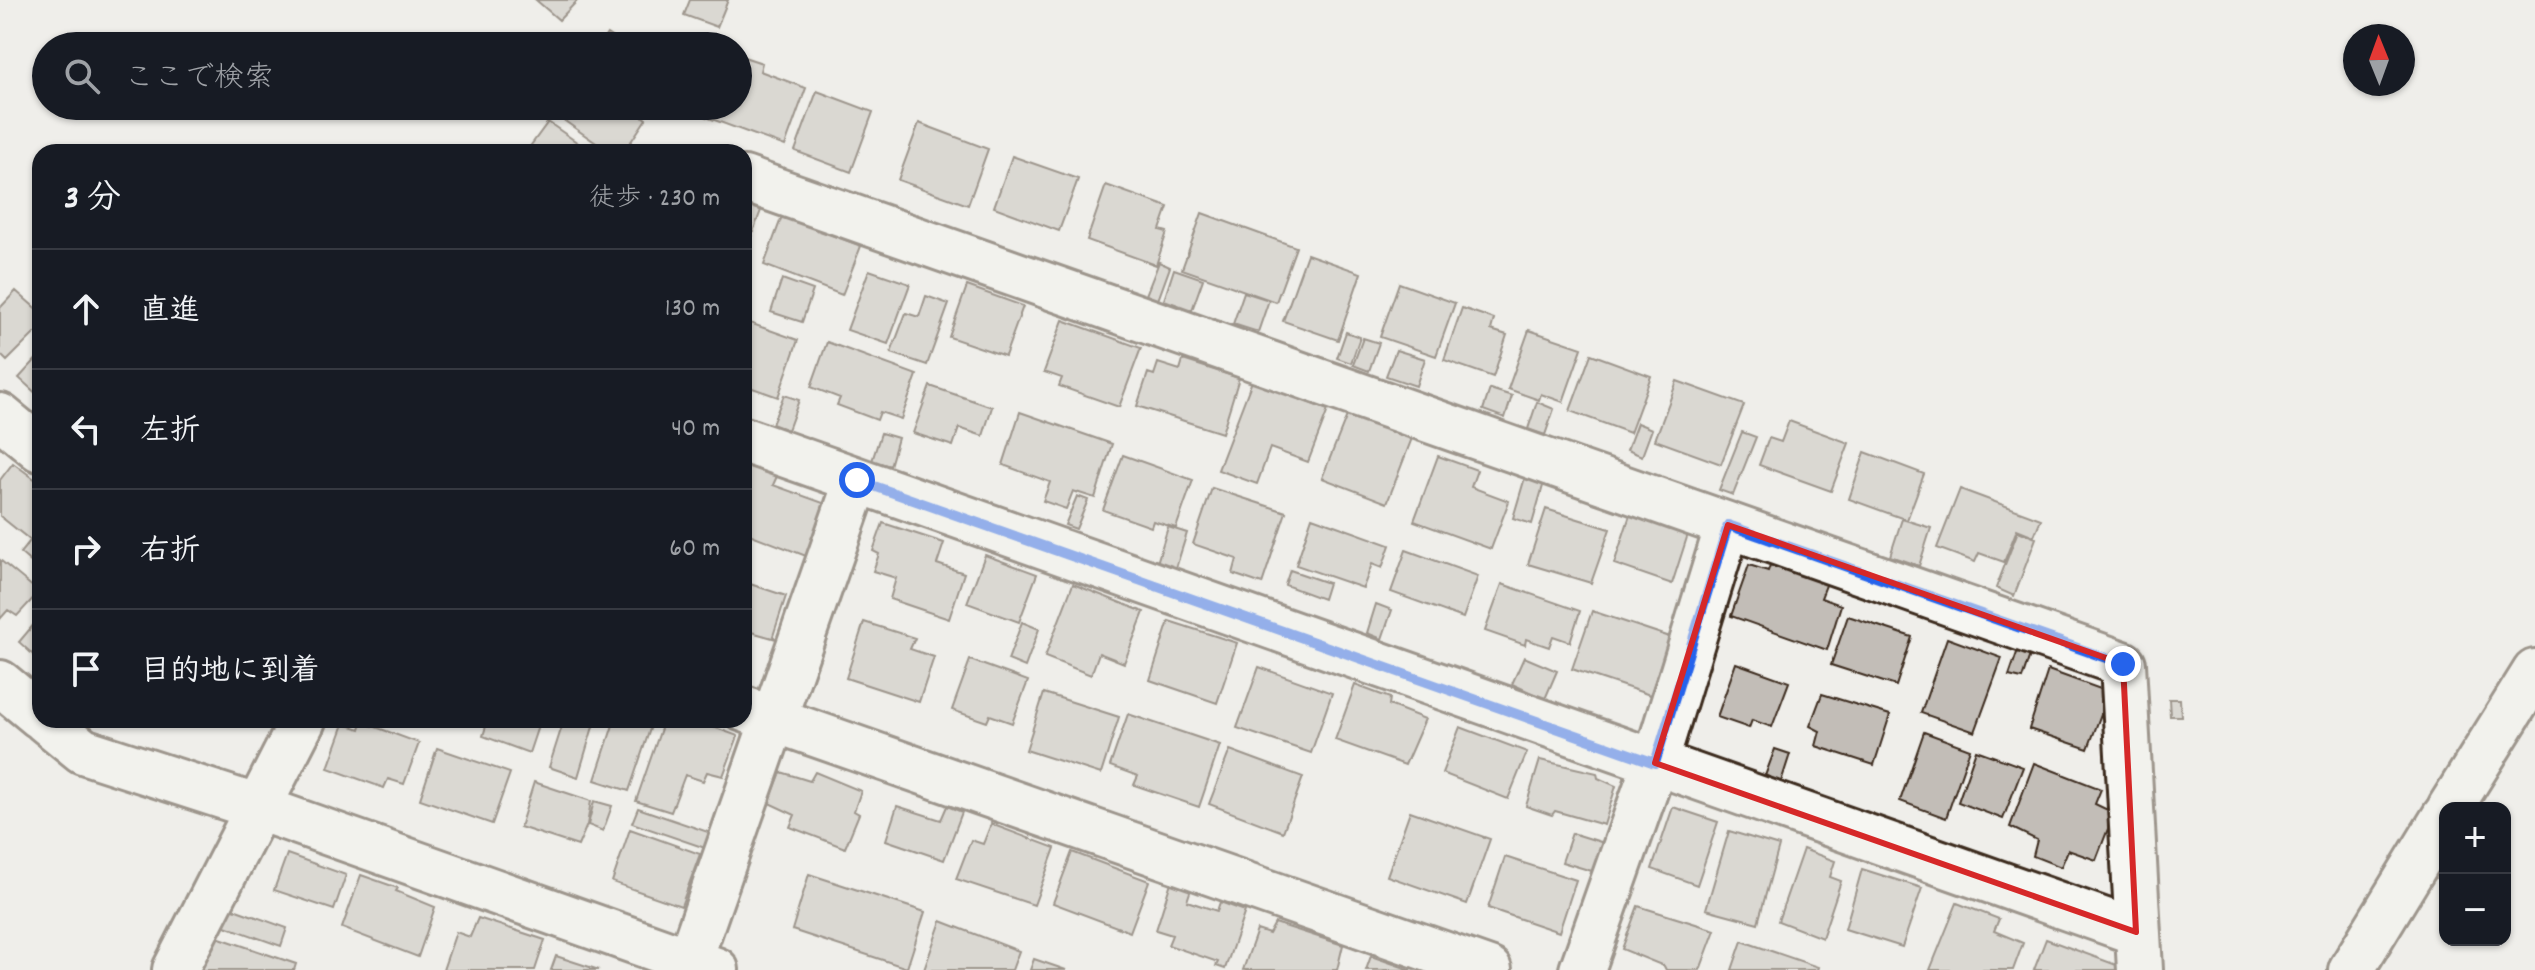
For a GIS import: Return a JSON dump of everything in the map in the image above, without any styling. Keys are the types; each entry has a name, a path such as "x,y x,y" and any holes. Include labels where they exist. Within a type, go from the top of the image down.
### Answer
{"street":[{"path":"752,182 2123,664 2138,951 1655,763 752,443"},
{"path":"0,416 32,442"},
{"path":"70,728 256,807 697,967 758,714 857,480"},
{"path":"1582,970 1655,763 1728,525"},
{"path":"2454,802 2535,672"},
{"path":"0,683 32,709"},
{"path":"758,714 1489,970"},
{"path":"175,970 299,728"},
{"path":"2351,970 2439,826"}],"highlighted area":[{"path":"1728,525 2123,664 2136,932 1655,763"}],"building":[{"path":"536,0 578,0 559,20"},
{"path":"690,0 728,0 717,27 684,15"},
{"path":"752,60 762,63 760,71 806,88 785,146 714,120 752,120"},
{"path":"817,91 873,112 851,172 795,151"},
{"path":"563,120 645,120 629,144 598,144"},
{"path":"548,122 580,144 532,144"},
{"path":"919,123 988,149 968,205 898,180"},
{"path":"1012,156 1078,179 1059,231 994,207"},
{"path":"1106,185 1168,207 1160,230 1167,232 1156,265 1087,240"},
{"path":"752,201 763,205 752,235"},
{"path":"1202,213 1296,247 1276,302 1182,269"},
{"path":"782,216 861,246 842,295 764,265"},
{"path":"1307,254 1361,273 1338,340 1283,321"},
{"path":"1159,262 1170,267 1158,300 1146,295"},
{"path":"1174,269 1203,279 1192,310 1164,300"},
{"path":"869,270 910,284 888,344 847,330"},
{"path":"782,279 813,290 802,322 771,312"},
{"path":"1399,283 1455,303 1436,356 1380,337"},
{"path":"967,286 1023,306 1005,356 949,337"},
{"path":"16,291 32,305 32,336 7,361 0,354 0,308"},
{"path":"1244,292 1269,300 1258,332 1233,324"},
{"path":"926,296 949,304 927,365 891,353 906,313 919,317"},
{"path":"1462,308 1494,319 1491,330 1507,335 1493,377 1444,360"},
{"path":"1063,320 1141,348 1119,407 1059,386 1062,378 1044,372"},
{"path":"752,324 798,340 778,397 752,388"},
{"path":"1529,330 1582,348 1563,402 1541,394 1539,400 1508,389"},
{"path":"1346,332 1360,337 1351,363 1337,358"},
{"path":"1363,338 1379,343 1369,371 1353,365"},
{"path":"827,342 917,375 901,419 880,412 877,420 837,405 840,398 811,387"},
{"path":"1396,350 1425,359 1416,386 1386,376"},
{"path":"1591,354 1651,376 1630,433 1570,411"},
{"path":"1183,360 1239,378 1222,433 1137,406 1148,373 1154,375 1158,363 1180,370"},
{"path":"32,364 32,390 19,378"},
{"path":"1252,381 1328,410 1308,462 1270,448 1257,484 1218,470"},
{"path":"1677,381 1744,405 1721,464 1655,440"},
{"path":"930,386 992,407 983,436 959,428 953,446 913,433"},
{"path":"1490,389 1512,396 1505,418 1483,410"},
{"path":"784,395 799,400 788,430 772,424"},
{"path":"1537,402 1554,409 1545,435 1528,429"},
{"path":"1020,412 1112,444 1095,498 1073,491 1066,509 1043,501 1050,482 1003,465"},
{"path":"1348,413 1412,438 1387,503 1322,478"},
{"path":"1789,421 1849,443 1831,491 1759,465 1769,438 1781,442"},
{"path":"1637,423 1652,429 1642,456 1627,450"},
{"path":"1742,432 1756,437 1733,495 1719,490"},
{"path":"881,433 898,438 890,466 872,461"},
{"path":"1865,452 1924,474 1907,520 1849,499"},
{"path":"1123,455 1193,480 1176,528 1153,521 1151,527 1103,510"},
{"path":"1438,456 1477,470 1471,487 1509,501 1491,549 1414,521"},
{"path":"13,463 32,477 30,540 0,516 0,480"},
{"path":"752,464 778,474 773,485 826,504 806,556 752,535"},
{"path":"1526,474 1545,479 1532,524 1513,518"},
{"path":"1212,488 1286,512 1262,584 1233,574 1237,559 1193,544"},
{"path":"1960,489 2041,519 2034,536 2017,529 2004,562 1979,553 1975,562 1937,548"},
{"path":"1077,496 1088,500 1076,529 1065,525"},
{"path":"1546,509 1610,529 1591,583 1528,564"},
{"path":"1631,512 1689,531 1672,584 1614,564"},
{"path":"1312,517 1390,545 1382,568 1372,564 1363,588 1296,565"},
{"path":"1902,519 1931,528 1919,566 1890,556"},
{"path":"883,523 944,543 937,564 964,573 949,619 890,599 896,578 873,571 879,554 873,551"},
{"path":"1168,527 1187,533 1176,568 1157,563"},
{"path":"2018,531 2036,538 2014,596 1996,588"},
{"path":"32,539 32,563 20,553"},
{"path":"1406,550 1478,576 1463,618 1391,592"},
{"path":"985,555 1037,574 1019,622 967,603"},
{"path":"0,560 32,586 32,600 17,616 8,610 0,619"},
{"path":"1771,562 1828,580 1821,598 1841,605 1827,650 1731,616 1749,565 1768,571"},
{"path":"1290,570 1328,583 1323,599 1285,585"},
{"path":"1073,584 1144,612 1124,663 1099,653 1091,675 1045,657"},
{"path":"1502,584 1580,611 1570,642 1553,636 1549,647 1526,639 1525,645 1485,631"},
{"path":"752,585 786,596 773,636 776,639 752,632"},
{"path":"1376,604 1392,610 1382,639 1367,633"},
{"path":"1592,611 1670,637 1650,695 1572,669"},
{"path":"1848,616 1912,637 1896,686 1831,665"},
{"path":"1169,621 1237,643 1217,703 1150,680"},
{"path":"864,622 915,638 910,649 934,657 919,702 846,678"},
{"path":"1022,622 1039,629 1025,667 1008,660"},
{"path":"32,627 32,654 19,642"},
{"path":"1947,638 2002,658 1975,732 1921,713"},
{"path":"2019,647 2031,652 2022,679 2009,676"},
{"path":"1524,657 1557,671 1545,699 1512,684"},
{"path":"970,660 1028,681 1012,723 990,715 987,722 952,710"},
{"path":"1736,663 1789,682 1772,727 1752,720 1749,728 1717,717"},
{"path":"1259,667 1332,693 1311,753 1237,728"},
{"path":"2048,670 2109,692 2088,749 2029,729"},
{"path":"1355,685 1390,698 1389,705 1425,719 1405,765 1335,740"},
{"path":"1044,693 1119,717 1101,774 1026,750"},
{"path":"1822,694 1890,715 1874,765 1816,746 1820,731 1810,726"},
{"path":"2169,699 2180,699 2181,716 2170,716"},
{"path":"1128,714 1220,745 1199,807 1134,785 1138,776 1110,766"},
{"path":"1460,727 1527,752 1508,799 1442,773"},
{"path":"343,728 378,728 419,743 404,784 388,779 384,788 328,768"},
{"path":"486,728 537,728 529,753 483,736"},
{"path":"561,728 593,728 578,777 549,767"},
{"path":"612,728 650,728 629,791 595,780"},
{"path":"661,728 716,728 738,736 723,776 707,772 703,781 685,775 671,812 636,801"},
{"path":"1924,732 1970,749 1946,818 1900,801"},
{"path":"437,748 510,773 492,824 420,799"},
{"path":"1775,749 1790,754 1781,782 1765,776"},
{"path":"1230,750 1303,777 1283,832 1209,804"},
{"path":"1976,750 2023,767 2003,819 1958,802"},
{"path":"1540,760 1597,773 1598,778 1616,786 1604,825 1555,811 1552,815 1526,806"},
{"path":"2034,763 2101,789 2095,804 2114,813 2096,860 2068,850 2061,867 2033,856 2037,840 2010,827"},
{"path":"781,772 810,781 815,772 861,791 854,811 859,814 845,848 790,827 795,815 769,803"},
{"path":"534,782 591,801 587,825 578,846 520,827"},
{"path":"594,801 612,806 603,831 588,825"},
{"path":"897,806 941,820 947,806 962,812 944,860 886,840"},
{"path":"1673,807 1718,822 1697,885 1652,869"},
{"path":"638,808 711,833 705,848 632,823"},
{"path":"1410,811 1490,839 1467,904 1387,876"},
{"path":"991,824 1055,848 1034,905 956,879 971,840 983,844"},
{"path":"630,829 700,854 681,906 612,882"},
{"path":"1729,831 1779,846 1758,923 1706,909"},
{"path":"1572,833 1604,843 1595,872 1562,862"},
{"path":"1803,849 1835,861 1830,877 1841,881 1822,938 1778,921"},
{"path":"1072,852 1149,881 1130,932 1053,903"},
{"path":"287,854 346,875 334,910 274,890"},
{"path":"1505,857 1576,880 1559,932 1488,908"},
{"path":"1862,869 1922,888 1902,947 1845,929"},
{"path":"809,874 925,912 907,968 792,930"},
{"path":"361,875 398,888 396,891 435,907 418,957 342,928"},
{"path":"1172,879 1192,886 1187,901 1217,911 1220,902 1245,911 1225,969 1216,966 1218,962 1168,945 1172,935 1156,930"},
{"path":"1957,903 1999,919 1994,931 2023,943 2013,970 1930,970"},
{"path":"1638,906 1715,930 1700,970 1666,970 1664,966 1622,949"},
{"path":"228,907 287,928 281,946 222,925"},
{"path":"478,918 545,940 535,970 443,970 456,932 470,937"},
{"path":"941,921 1019,951 1012,970 924,970"},
{"path":"1275,923 1343,945 1337,970 1243,970 1257,930 1269,934"},
{"path":"214,936 296,964 294,970 202,970"},
{"path":"2046,939 2122,967 2121,970 2034,970"},
{"path":"1742,941 1818,967 1817,970 1732,970"},
{"path":"556,956 599,970 551,970"},
{"path":"1371,956 1411,970 1366,970"},
{"path":"1034,959 1066,970 1030,970"}],"route":[{"path":"857,480 1655,763 1728,525 2123,664"}]}
